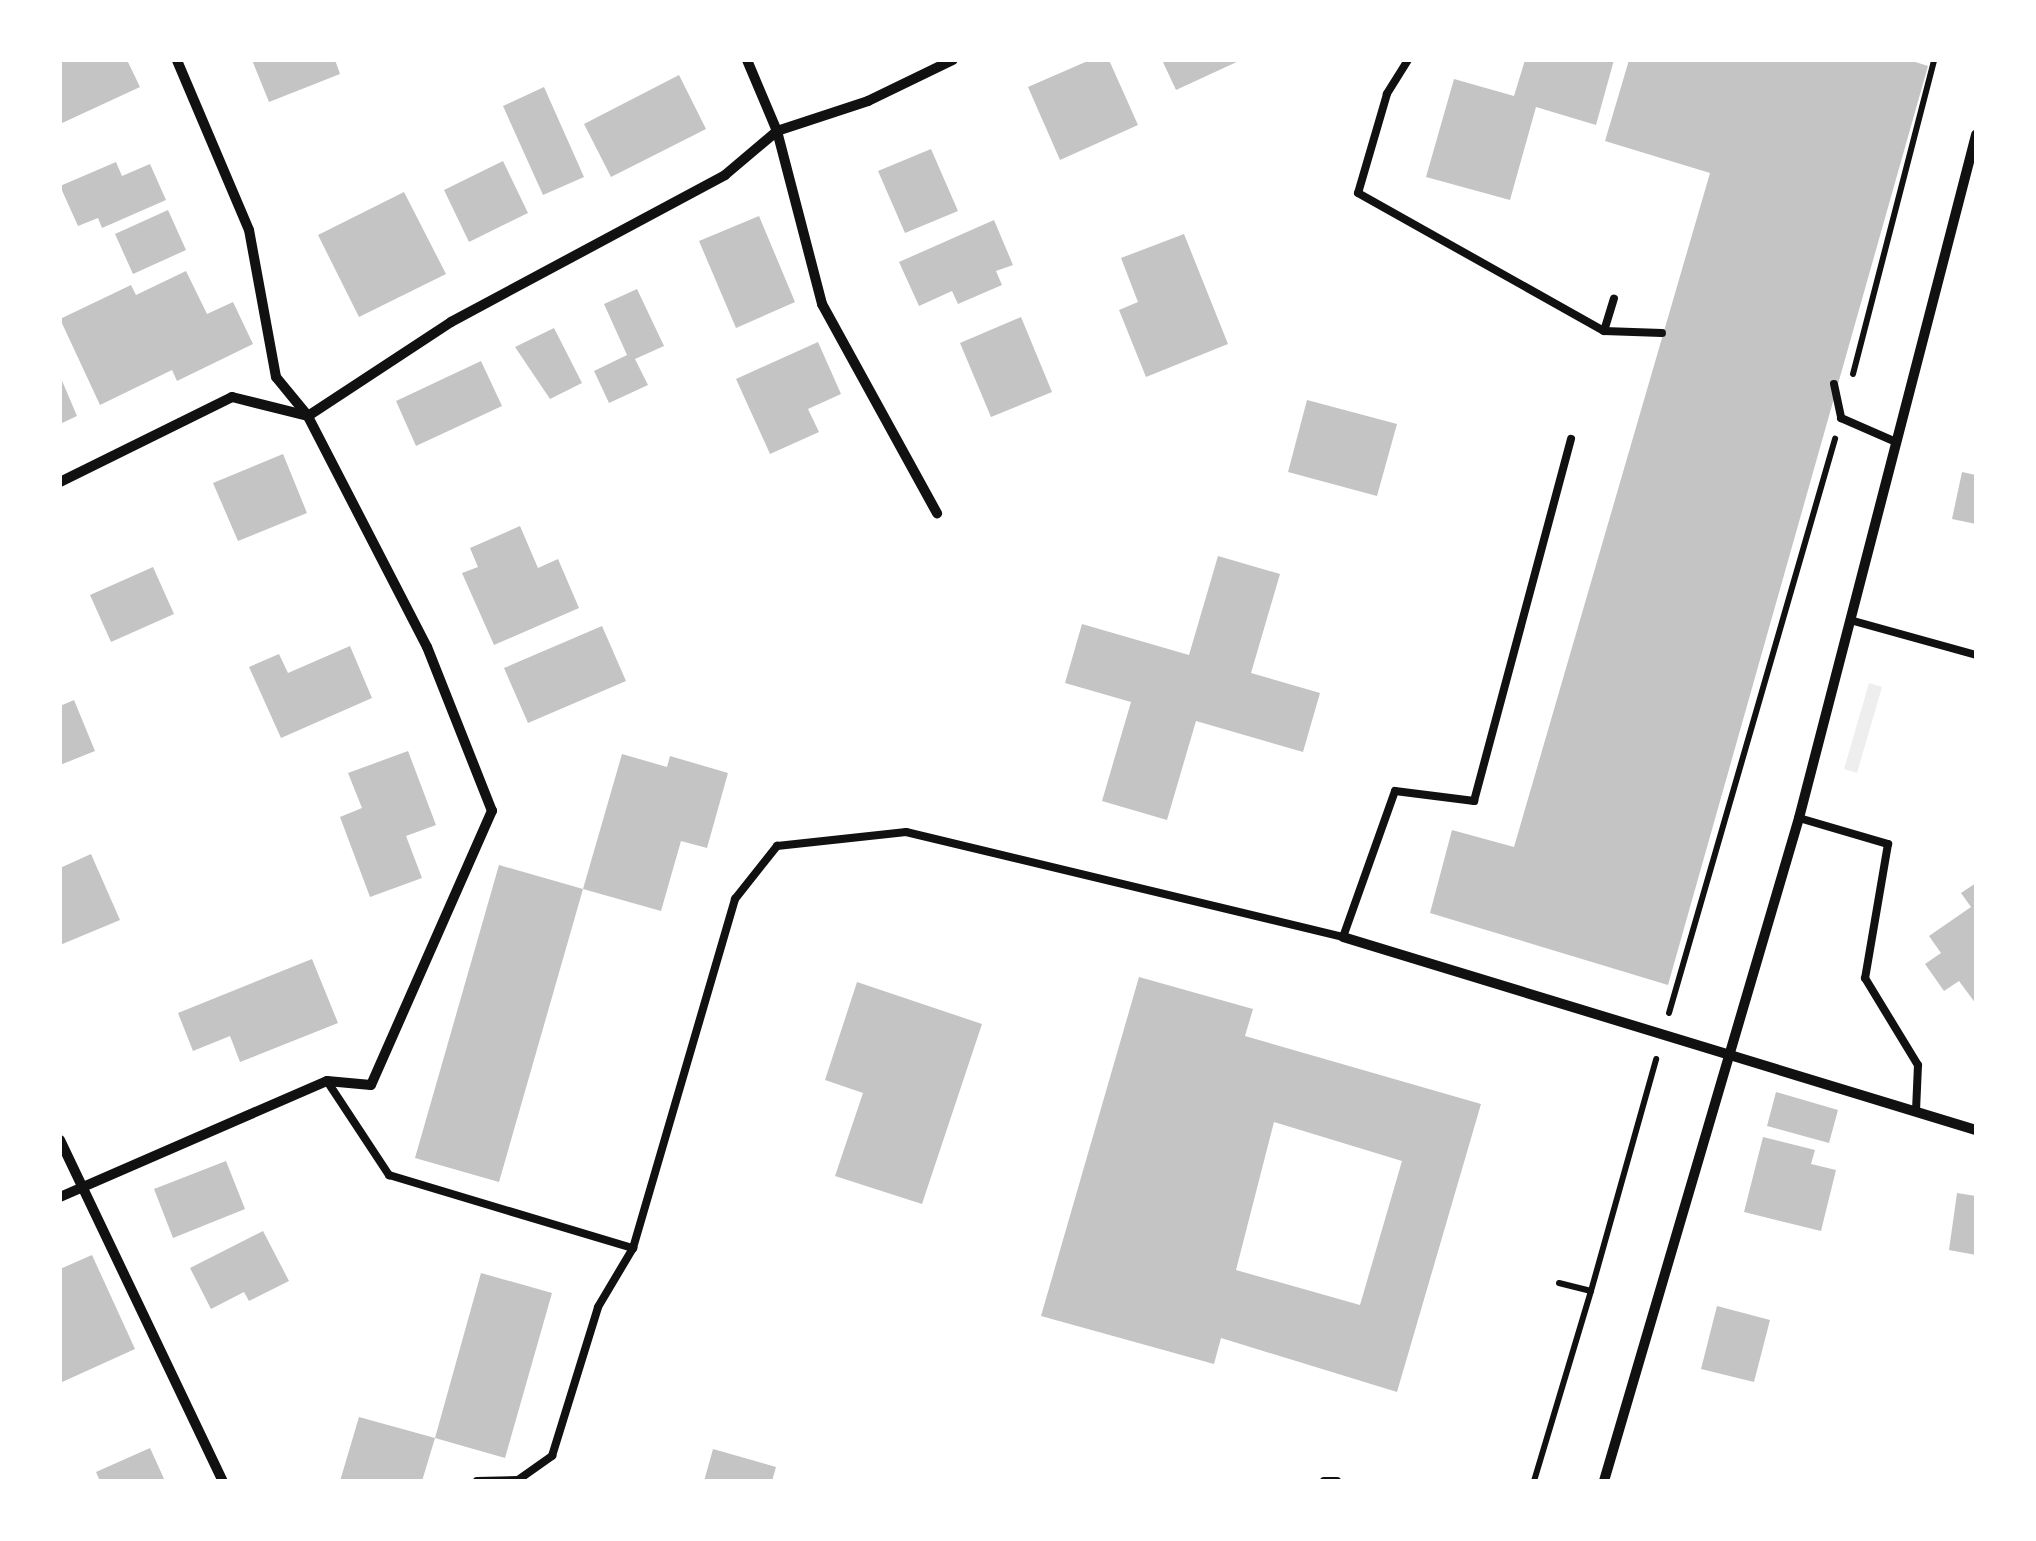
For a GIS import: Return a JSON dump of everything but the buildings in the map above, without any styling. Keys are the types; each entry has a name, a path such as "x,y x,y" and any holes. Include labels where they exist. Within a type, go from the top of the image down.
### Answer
{"street":[{"path":"60,1197 327,1081 372,1085 492,811 427,647 308,416 276,377 250,230 177,60"},
{"path":"747,60 777,131 822,304 937,513"},
{"path":"60,482 232,397 308,416 451,322 725,175 777,131 868,100 954,60"},
{"path":"1604,1481 1799,818 1976,135"},
{"path":"1344,937 1662,1034 1731,1050 1976,1130"},
{"path":"60,1140 86,1184 223,1481"}],"lane":[{"path":"1408,60 1387,94 1358,192 1604,330 1662,333"},
{"path":"1604,330 1614,298"},
{"path":"1834,384 1841,418 1896,442"},
{"path":"477,1481 518,1480 552,1456 598,1308 633,1248 735,899 777,846 906,832 1344,937 1395,791 1474,802 1571,439"},
{"path":"1850,620 1976,655"},
{"path":"1799,818 1888,844 1865,978 1918,1065 1916,1110"},
{"path":"327,1081 389,1175 633,1248"},
{"path":"1324,1481 1338,1481"}],"path":[{"path":"1534,1481 1841,418 1934,60"},
{"path":"1559,1283 1591,1291"}],"shaded area":[{"path":"1869,683 1882,687 1857,773 1844,769"}]}
